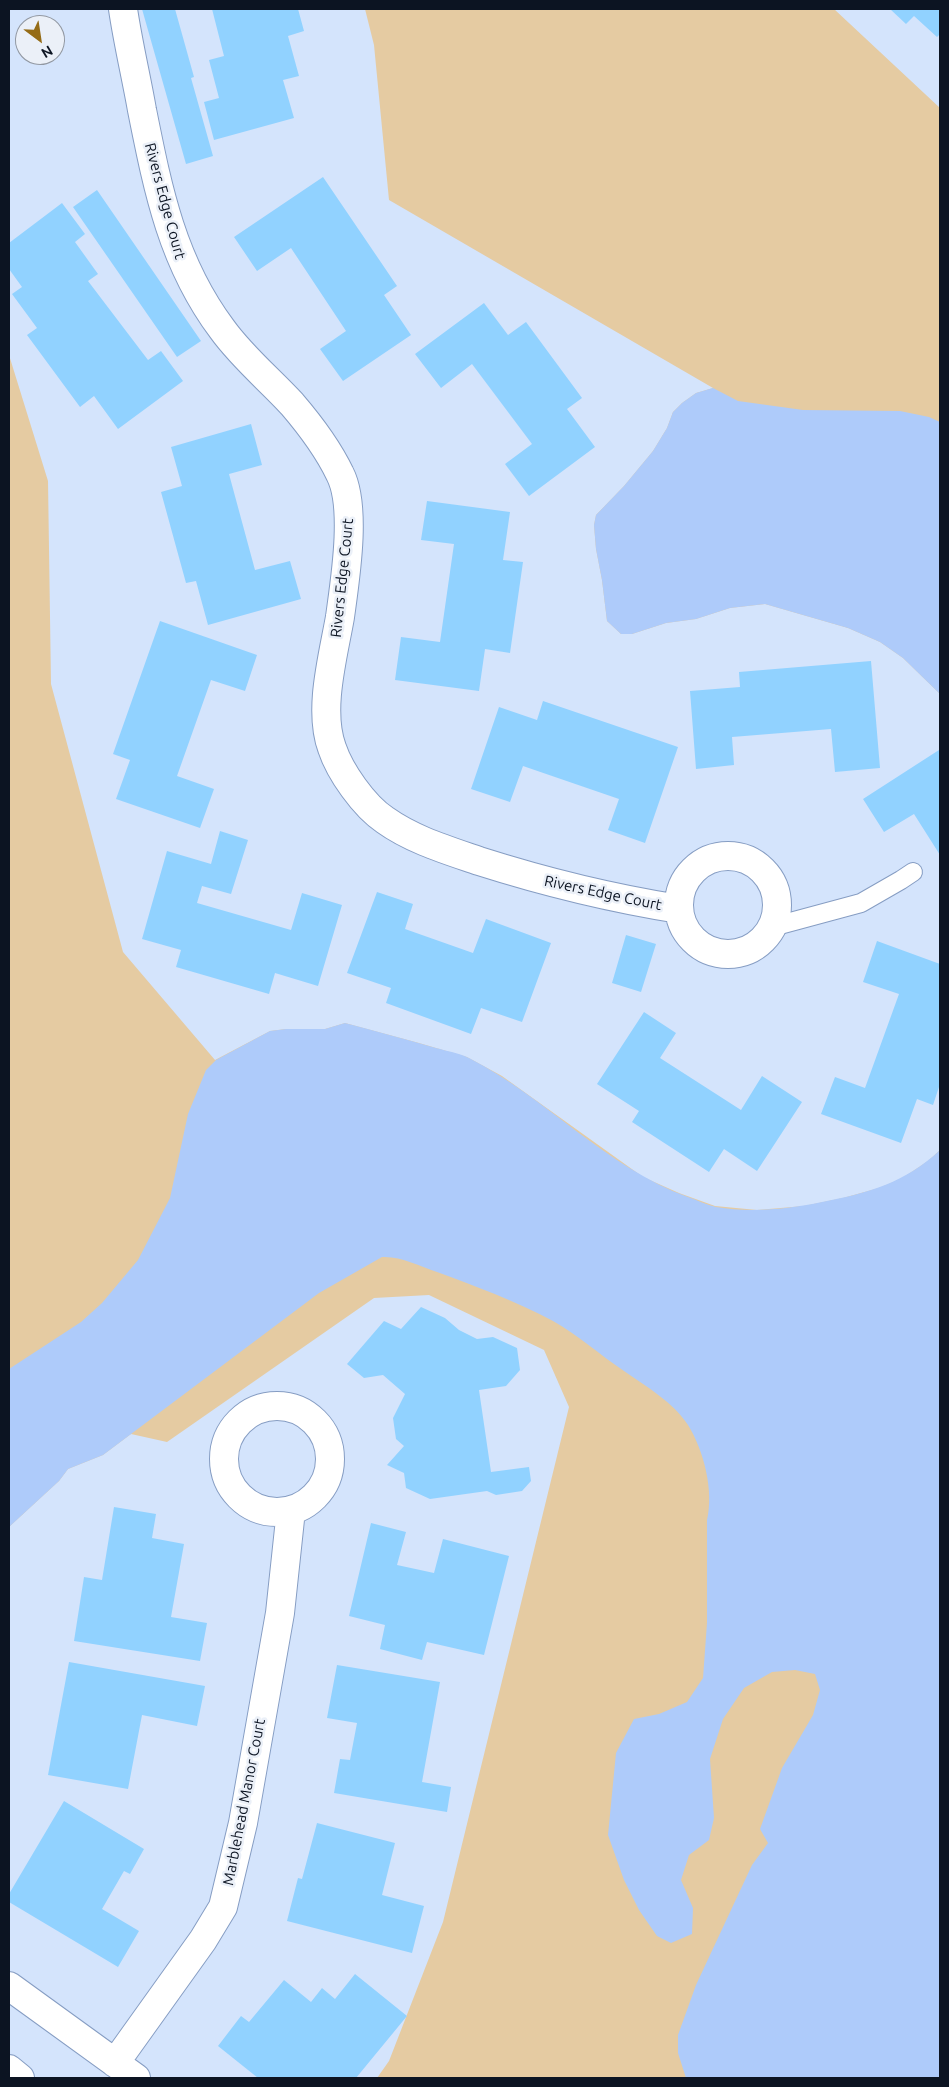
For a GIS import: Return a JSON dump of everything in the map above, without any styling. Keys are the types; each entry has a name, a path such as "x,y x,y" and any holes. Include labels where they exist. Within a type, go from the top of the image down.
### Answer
{"street":[{"name":"Rivers Edge Court","path":"123,9 154,167 167,220 183,266 199,296 223,331 256,369 293,405 321,442 342,476 350,509 344,588 325,712 331,747 348,782 383,819 430,844 516,873 586,892 679,909"},
{"name":"Rivers Edge Court","path":"729,856 746,859 760,868 770,880 776,895 776,911 772,926 762,940 750,949 734,954 718,953 704,948 691,938 683,925 679,909 680,893 687,878 698,866 713,858 729,856"},
{"name":"Marblehead Manor Court","path":"125,2071 223,1907 243,1823 280,1613 291,1510"},
{"path":"9,1986 125,2071"},
{"path":"9,2069 20,2078"}],"lane":[{"path":"772,926 861,903 913,872"}],"shaded area":[{"path":"365,9 834,9 940,108 940,694 903,658 880,642 848,628 765,604 730,608 696,619 666,623 632,634 621,634 607,621 596,549 594,525 596,515 624,486 653,451 667,428 673,412 696,393 713,388 389,200 374,45"},
{"path":"9,355 48,481 51,684 123,952 215,1060 270,1031 325,1029 345,1023 467,1057 502,1076 643,1177 715,1206 757,1210 804,1206 843,1198 879,1188 901,1179 928,1161 940,1150 940,2078 377,2078 389,2061 443,1922 569,1407 544,1350 429,1295 374,1298 167,1442 131,1434 103,1455 68,1469 59,1481 9,1527"}],"water":[{"path":"713,388 738,401 803,410 900,411 929,417 940,422 940,694 903,658 880,642 848,628 765,604 730,608 696,619 666,623 632,634 621,634 607,621 596,549 594,525 596,515 624,486 653,451 667,428 673,412 696,393"},
{"path":"345,1023 457,1053 469,1058 524,1092 630,1168 658,1184 716,1207 743,1210 783,1208 855,1195 899,1179 913,1171 940,1150 940,2078 686,2078 678,2053 678,2035 696,1985 752,1865 768,1843 760,1829 782,1768 813,1715 820,1690 815,1674 795,1670 772,1672 744,1688 723,1719 710,1759 714,1818 709,1840 689,1855 681,1880 693,1908 692,1934 671,1943 657,1936 639,1910 624,1880 608,1835 616,1753 634,1719 659,1714 687,1702 703,1678 707,1623 707,1520 709,1509 706,1471 694,1435 675,1409 571,1332 553,1321 510,1300 466,1283 403,1260 382,1257 319,1293 103,1455 68,1469 59,1481 9,1527 9,1369 81,1322 102,1303 138,1260 170,1198 188,1114 206,1070 216,1060 270,1031 325,1029"}],"building":[{"path":"142,9 175,9 194,77 191,78 213,156 186,164"},
{"path":"212,9 298,9 304,31 288,36 299,76 283,80 294,118 214,140 204,102 219,98 209,60 224,56"},
{"path":"890,9 940,9 940,34 937,37 914,16 906,24"},
{"path":"323,177 397,286 384,295 411,335 343,381 320,349 346,331 291,248 257,271 234,237"},
{"path":"97,190 201,341 177,357 73,207"},
{"path":"62,203 85,234 75,242 98,274 88,281 148,360 161,351 183,381 118,429 94,396 80,407 27,335 37,328 12,294 22,287 9,269 9,243"},
{"path":"484,303 508,335 526,322 582,398 567,409 595,447 529,496 505,464 532,444 472,364 441,388 415,354"},
{"path":"251,424 262,465 229,474 255,570 290,561 301,599 208,625 196,581 186,583 161,492 182,486 171,447"},
{"path":"427,501 510,512 503,560 523,562 510,653 485,649 479,691 395,680 401,637 440,642 454,544 421,540"},
{"path":"160,621 257,655 245,691 211,680 177,776 214,789 200,828 116,799 130,760 113,754"},
{"path":"871,661 880,768 835,772 831,729 732,737 734,765 696,769 690,691 740,687 739,672"},
{"path":"543,701 678,747 645,843 608,830 619,799 523,766 510,802 471,789 499,707 537,720"},
{"path":"939,750 940,855 914,814 884,832 863,799"},
{"path":"220,831 248,840 231,894 202,886 197,903 291,930 302,893 342,905 318,986 275,973 269,994 176,967 181,950 142,939 167,851 211,864"},
{"path":"377,892 413,904 405,929 473,953 486,919 551,943 522,1022 481,1008 471,1034 386,1003 391,988 347,973"},
{"path":"626,935 656,944 641,992 612,983"},
{"path":"877,941 940,964 940,1084 933,1105 917,1099 901,1143 821,1114 835,1077 865,1088 899,994 863,982"},
{"path":"644,1012 676,1033 660,1058 741,1110 762,1076 802,1102 757,1171 724,1149 709,1172 632,1122 639,1111 597,1084"},
{"path":"421,1307 445,1318 459,1330 477,1339 493,1337 517,1348 520,1370 506,1386 479,1390 491,1472 529,1467 531,1481 522,1491 496,1495 487,1491 430,1499 406,1488 404,1473 387,1465 404,1446 396,1439 393,1418 405,1394 383,1375 364,1378 347,1364 384,1321 401,1329"},
{"path":"114,1507 156,1514 152,1538 184,1544 171,1617 207,1623 200,1661 74,1641 84,1577 102,1580"},
{"path":"371,1523 406,1532 397,1565 434,1573 443,1539 509,1556 484,1655 427,1642 422,1660 380,1649 385,1625 349,1616"},
{"path":"69,1662 205,1686 197,1726 142,1715 128,1789 48,1775"},
{"path":"337,1665 440,1682 422,1782 451,1787 447,1812 334,1793 340,1759 350,1760 357,1723 327,1718"},
{"path":"64,1801 144,1849 130,1874 124,1871 102,1909 139,1931 118,1967 9,1902 9,1894"},
{"path":"317,1823 395,1843 382,1895 424,1906 412,1953 287,1921 298,1878 302,1879"},
{"path":"355,1974 407,2016 356,2078 258,2078 218,2046 241,2016 249,2022 284,1980 311,2002 322,1988 335,1999"}]}
